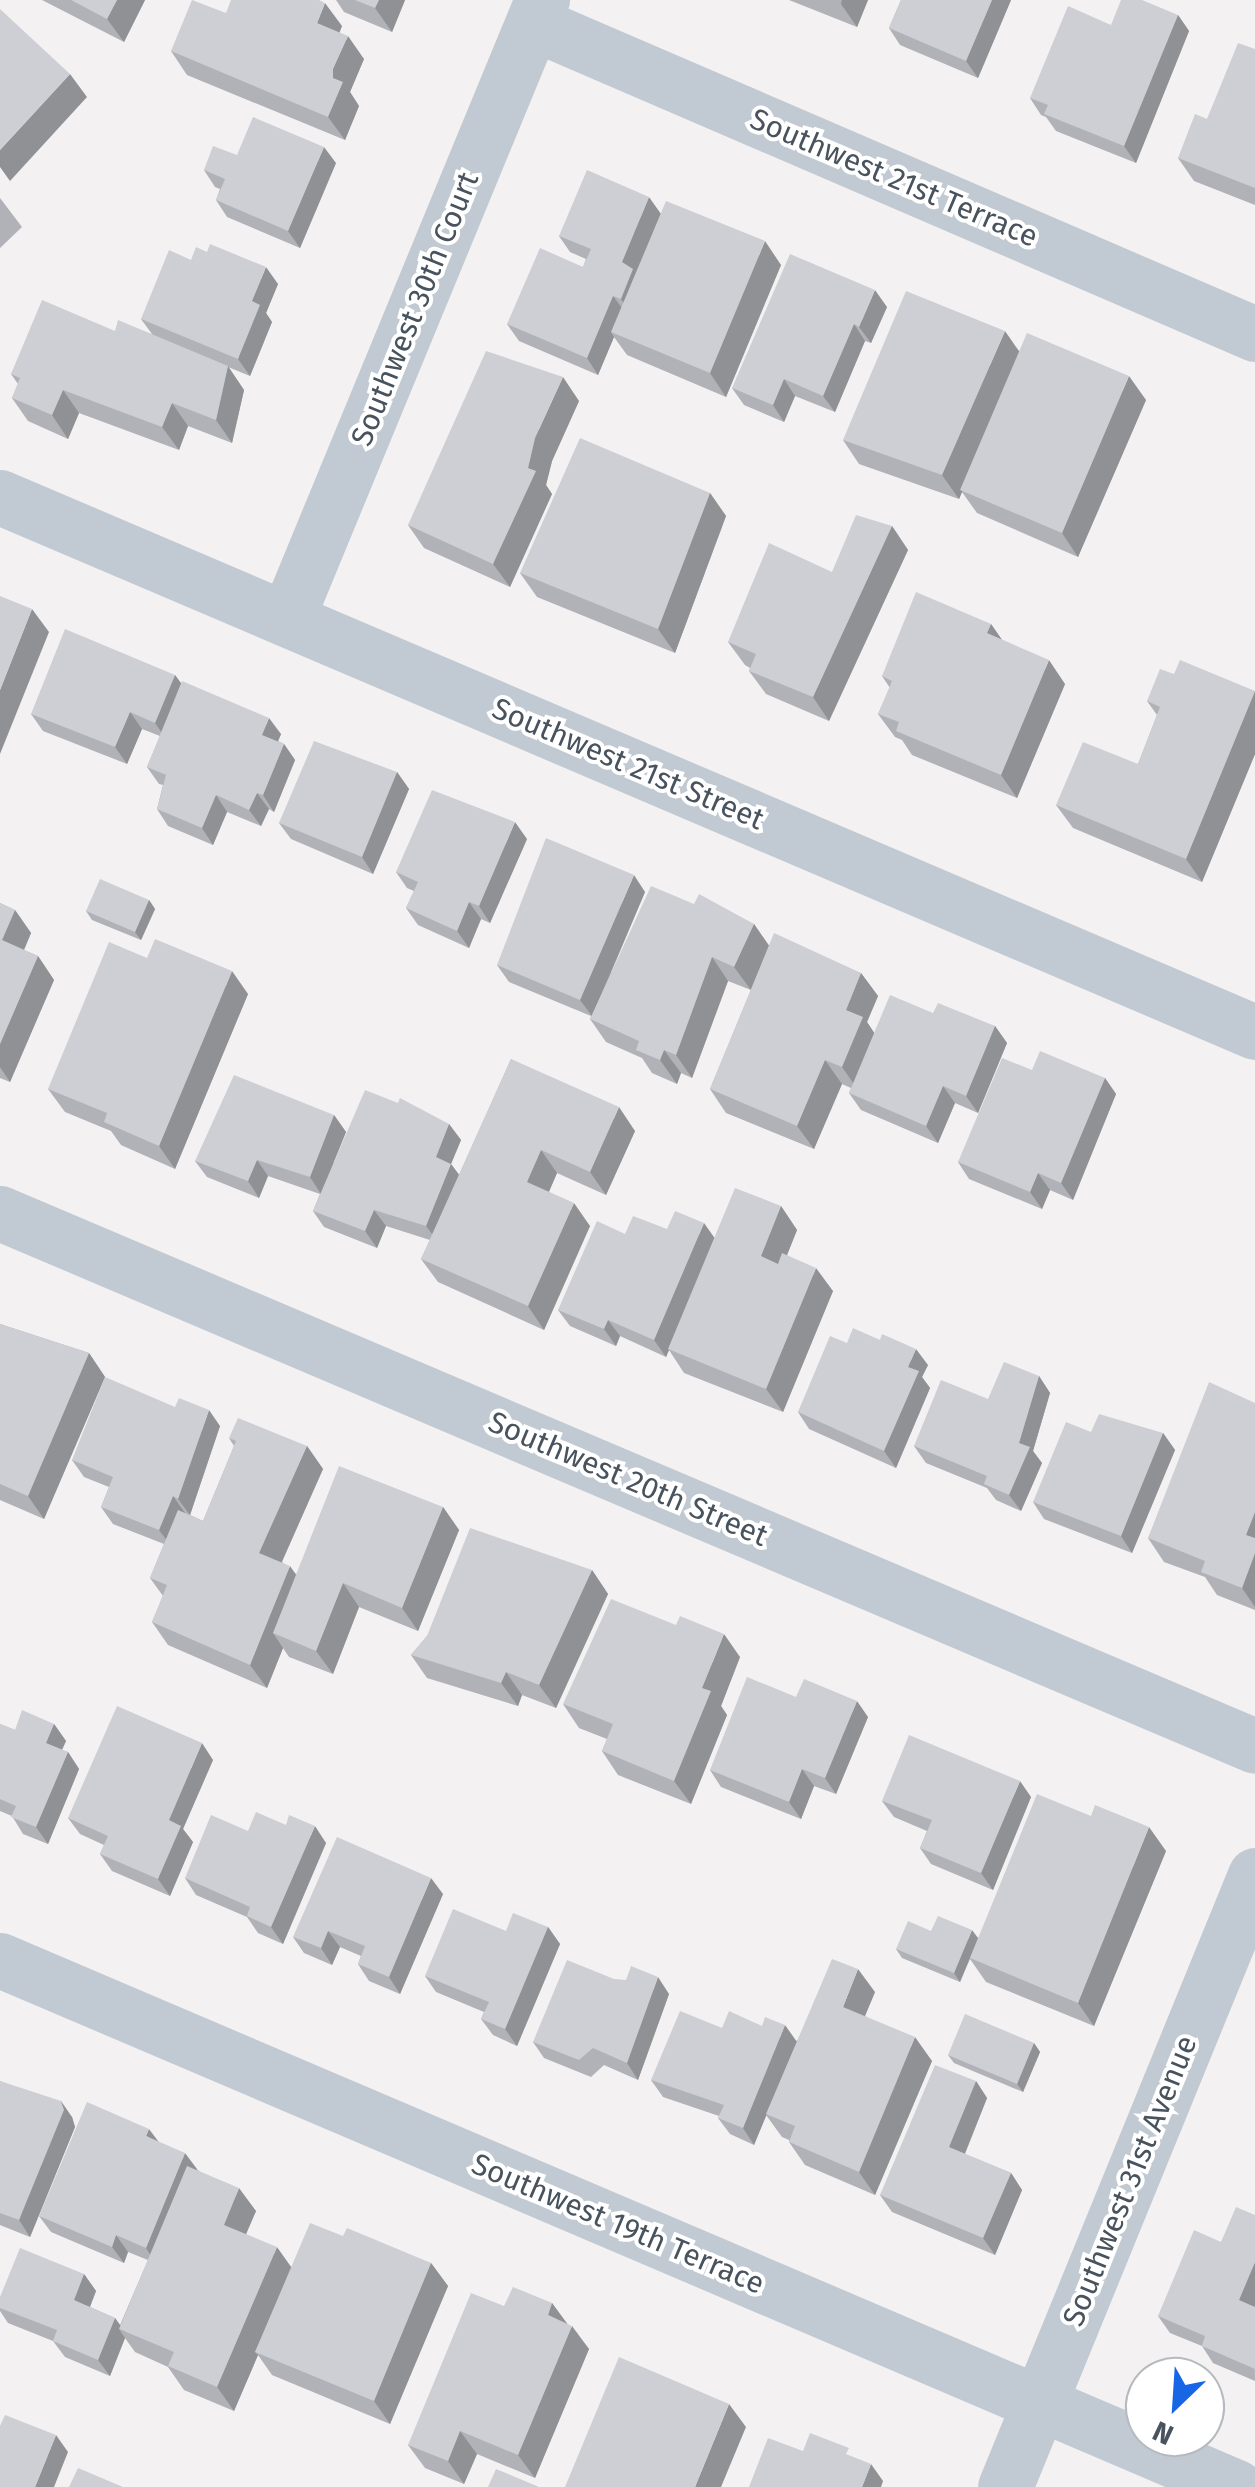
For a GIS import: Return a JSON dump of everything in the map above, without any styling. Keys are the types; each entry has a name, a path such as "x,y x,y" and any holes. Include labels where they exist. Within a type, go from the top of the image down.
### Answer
{"street":[{"name":"Southwest 21st Terrace","path":"537,12 1255,334"},
{"name":"Southwest 30th Court","path":"287,618 537,12"},
{"name":"Southwest 21st Street","path":"0,497 1254,1029"},
{"name":"Southwest 20th Street","path":"0,1213 1255,1746"},
{"name":"Southwest 31st Avenue","path":"1005,2487 1255,1875"},
{"name":"Southwest 19th Terrace","path":"0,1960 1236,2487"}],"building":[{"path":"71,0 117,0 107,19"},
{"path":"192,0 226,13 231,0 325,3 317,23 348,36 333,69 333,78 343,82 328,117 171,51"},
{"path":"355,0 379,0 375,8"},
{"path":"901,0 992,0 966,61 889,28"},
{"path":"1121,0 1142,0 1178,15 1124,146 1044,114 1048,105 1030,98 1068,6 1111,25"},
{"path":"0,9 70,74 0,150"},
{"path":"1238,43 1255,49 1255,188 1178,158 1195,114 1207,119"},
{"path":"253,117 324,147 288,231 216,200 225,179 204,170 213,146 237,155"},
{"path":"587,170 649,197 622,262 633,269 621,299 613,296 587,358 507,324 540,248 583,267 591,249 559,236"},
{"path":"666,201 765,241 710,373 611,332"},
{"path":"210,244 266,267 252,301 260,305 238,359 141,319 169,250 191,260 196,247 207,252"},
{"path":"790,254 875,290 859,327 854,324 823,396 784,379 773,405 732,388"},
{"path":"906,291 1005,331 942,475 843,440"},
{"path":"42,300 115,331 118,320 228,366 216,420 172,403 162,427 63,390 52,415 12,398 20,378 11,374"},
{"path":"1027,333 1129,376 1062,533 960,490"},
{"path":"486,351 563,377 535,438 528,468 536,471 493,564 408,525"},
{"path":"580,438 710,493 658,629 520,573"},
{"path":"856,515 892,526 813,697 749,671 756,654 728,642 769,543 832,572"},
{"path":"916,592 991,624 987,633 1049,660 1001,775 896,731 899,722 878,714 892,681 882,676"},
{"path":"0,596 32,609 0,690"},
{"path":"65,629 175,675 155,723 130,712 115,747 31,714"},
{"path":"1180,660 1255,691 1186,859 1056,805 1083,742 1138,764 1160,707 1147,701 1160,669 1174,674"},
{"path":"182,681 269,718 262,735 284,744 263,795 257,793 249,810 216,795 202,828 157,809 166,775 147,767"},
{"path":"314,741 397,772 362,857 279,823"},
{"path":"432,790 515,822 479,906 469,902 457,931 406,908 418,882 396,872"},
{"path":"546,838 634,875 580,1000 497,965"},
{"path":"100,879 149,900 135,932 86,911"},
{"path":"651,886 694,904 699,894 754,924 734,967 712,957 676,1055 664,1050 660,1060 636,1050 639,1041 590,1019"},
{"path":"0,903 15,910 2,940 38,956 0,1044"},
{"path":"774,933 861,973 846,1010 863,1017 842,1067 825,1060 797,1126 710,1089"},
{"path":"155,939 232,971 159,1146 104,1122 107,1113 48,1089 109,942 147,958"},
{"path":"890,995 933,1013 938,1003 995,1026 966,1096 943,1086 926,1126 849,1093"},
{"path":"1040,1051 1105,1078 1061,1183 1038,1173 1030,1192 958,1162 1002,1058 1032,1070"},
{"path":"511,1059 619,1107 590,1172 541,1150 527,1182 574,1203 528,1306 421,1259"},
{"path":"234,1075 334,1115 310,1177 257,1160 248,1181 195,1161"},
{"path":"365,1090 398,1103 400,1098 449,1124 436,1157 451,1164 426,1226 374,1210 365,1231 313,1211"},
{"path":"735,1188 781,1206 761,1256 778,1264 782,1253 816,1268 766,1389 668,1349"},
{"path":"675,1211 704,1223 654,1340 608,1320 604,1329 558,1310 597,1221 625,1234 633,1216 667,1229"},
{"path":"0,1324 89,1353 28,1496 0,1484"},
{"path":"853,1328 880,1340 882,1334 916,1349 908,1367 919,1371 884,1451 798,1412 830,1336 847,1343"},
{"path":"1004,1362 1039,1376 1019,1443 1030,1447 1009,1495 984,1484 987,1476 914,1446 941,1380 988,1399"},
{"path":"105,1377 175,1407 179,1398 209,1410 178,1499 173,1496 159,1530 101,1507 113,1477 72,1460"},
{"path":"1209,1382 1255,1403 1255,1512 1246,1535 1255,1538 1255,1553 1242,1588 1201,1572 1205,1561 1148,1538"},
{"path":"1099,1414 1163,1433 1121,1536 1033,1502 1066,1422 1091,1432"},
{"path":"238,1418 307,1446 259,1553 290,1566 250,1665 152,1622 167,1585 150,1578 178,1510 203,1521 236,1441 229,1438"},
{"path":"339,1466 443,1507 402,1608 343,1583 316,1651 273,1633"},
{"path":"470,1528 592,1570 539,1685 506,1672 501,1683 411,1655 427,1636"},
{"path":"611,1599 676,1625 680,1616 724,1634 702,1688 711,1691 674,1781 602,1751 613,1724 563,1704"},
{"path":"747,1677 796,1697 804,1679 857,1701 825,1778 802,1769 789,1802 710,1770"},
{"path":"117,1706 202,1743 169,1820 181,1826 158,1879 100,1854 108,1836 68,1818"},
{"path":"22,1710 54,1724 46,1743 68,1752 36,1827 11,1817 16,1806 0,1799 0,1724 15,1730"},
{"path":"909,1735 1020,1781 981,1873 920,1848 932,1820 882,1801"},
{"path":"1037,1794 1091,1816 1095,1805 1149,1827 1078,2003 970,1958"},
{"path":"256,1812 286,1825 289,1815 315,1826 271,1927 247,1916 250,1907 185,1878 211,1815 248,1831"},
{"path":"337,1837 431,1878 389,1977 358,1964 365,1946 328,1931 321,1948 293,1937"},
{"path":"453,1909 506,1931 513,1913 548,1927 505,2029 481,2019 489,2002 425,1976"},
{"path":"938,1916 972,1930 954,1973 896,1949 908,1921 931,1931"},
{"path":"832,1959 858,1969 843,2007 915,2037 859,2172 789,2142 795,2126 766,2114"},
{"path":"567,1960 614,1979 626,1980 631,1966 658,1977 627,2063 593,2048 579,2060 533,2042"},
{"path":"680,2011 722,2028 729,2011 762,2026 765,2017 785,2025 743,2128 718,2118 724,2105 651,2080"},
{"path":"965,2014 1034,2043 1017,2084 948,2055"},
{"path":"935,2065 976,2081 949,2147 1011,2173 983,2238 880,2195"},
{"path":"0,2081 61,2101 64,2110 19,2220 0,2213"},
{"path":"87,2102 149,2129 146,2136 185,2153 146,2248 116,2235 112,2247 39,2216"},
{"path":"187,2166 239,2188 224,2225 277,2247 217,2387 168,2366 174,2352 119,2329"},
{"path":"1236,2207 1255,2215 1255,2262 1239,2300 1255,2307 1255,2369 1202,2346 1205,2336 1158,2316 1194,2230 1221,2242"},
{"path":"310,2223 343,2236 347,2228 431,2263 374,2401 255,2352"},
{"path":"20,2248 84,2274 74,2300 115,2318 98,2360 53,2341 57,2330 0,2308 0,2297"},
{"path":"513,2287 552,2303 548,2315 572,2326 518,2455 460,2431 448,2461 408,2445 471,2293 504,2306"},
{"path":"619,2357 729,2404 695,2487 565,2487"},
{"path":"5,2415 56,2435 35,2487 0,2487 0,2426"},
{"path":"810,2433 849,2448 846,2454 871,2464 862,2487 749,2487 768,2438 803,2451"},
{"path":"78,2468 123,2487 69,2487"},
{"path":"496,2469 539,2487 488,2487"}]}
